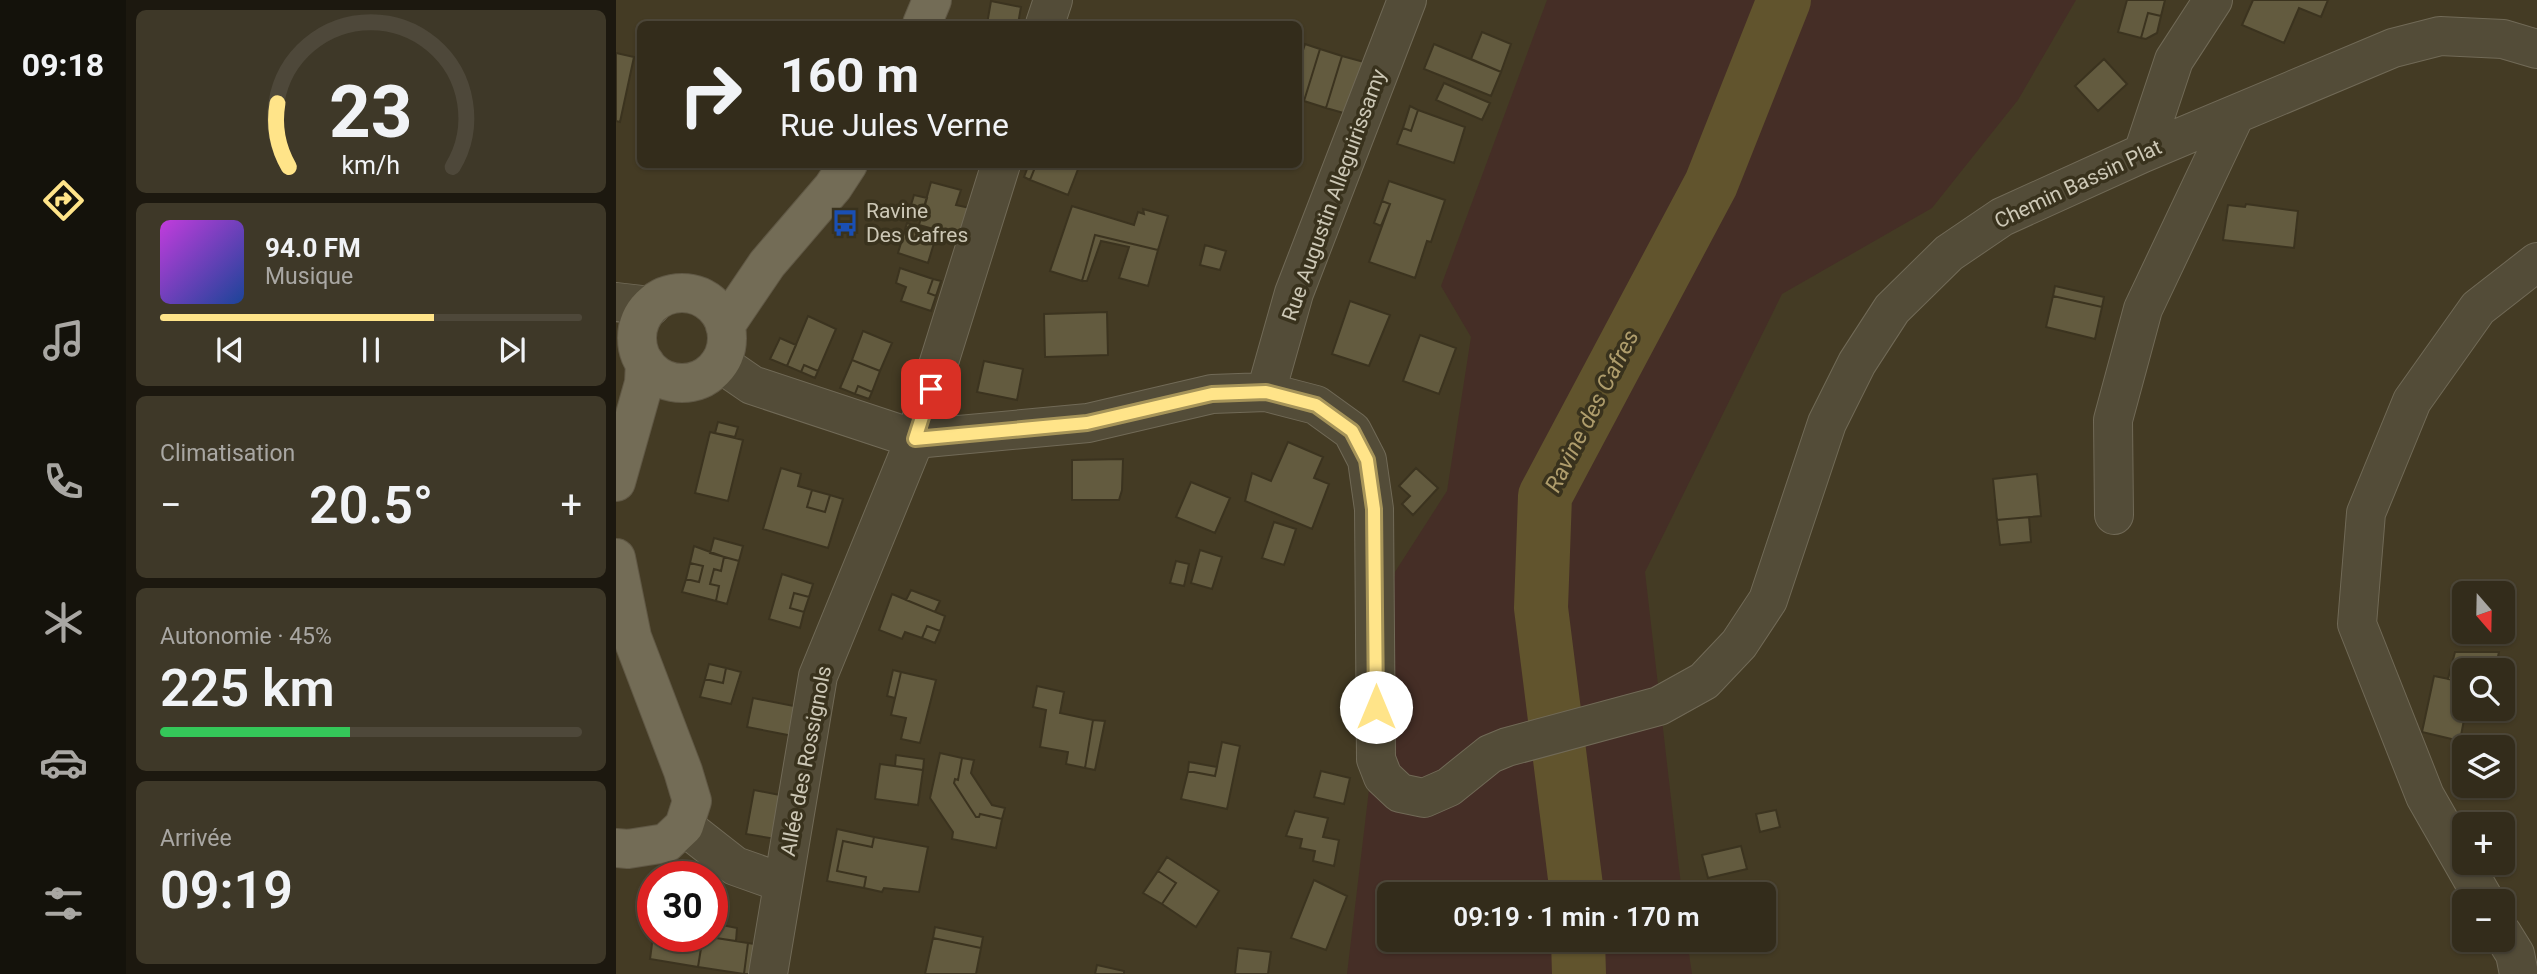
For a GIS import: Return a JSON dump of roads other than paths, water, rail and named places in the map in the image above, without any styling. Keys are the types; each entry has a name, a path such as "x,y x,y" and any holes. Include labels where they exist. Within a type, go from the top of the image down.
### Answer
{"main road":[{"path":"923,21 932,0"},
{"path":"714,312 739,281 767,264 833,187 845,168"},
{"path":"688,293 714,312 728,334 726,349 720,363 709,374 695,381 681,383 667,380 654,373 633,324 672,294 688,293"},
{"path":"616,482 644,383 633,324"},
{"path":"634,423 681,383"},
{"path":"616,558 632,637 692,801 684,826 666,844 616,848"}],"street":[{"path":"1046,21 1053,0"},
{"name":"Rue Augustin Alleguirissamy","path":"1266,392 1294,293 1407,0"},
{"path":"2143,152 2175,60 2213,0"},
{"name":"Chemin Bassin Plat","path":"915,439 1087,423 1212,394 1266,392 1316,405 1352,431 1367,460 1374,509 1376,759 1383,777 1400,793 1424,798 1449,787 1490,754 1659,706 1704,681 1739,645 1768,600 1827,423 1857,363 1892,309 1950,254 2002,216 2143,152 2393,48 2441,36 2503,39 2537,49"},
{"path":"2114,515 2113,420 2143,309 2235,115"},
{"name":"Allée des Rossignols","path":"768,974 818,676 915,439 1000,168"},
{"path":"2478,889 2425,796 2357,624 2366,513 2412,401 2478,308 2537,262"},
{"path":"720,363 752,385 915,439"},
{"path":"684,826 735,866 783,883"},
{"path":"2514,952 2519,974"}],"waterway":[{"name":"Ravine des Cafres","path":"1575,882 1541,608 1545,496 1711,184 1784,0"},
{"name":"Ravine des Cafres","path":"1578,952 1579,974"}],"place":[{"name":"Ravine Des Cafres","path":"845,223"}]}
